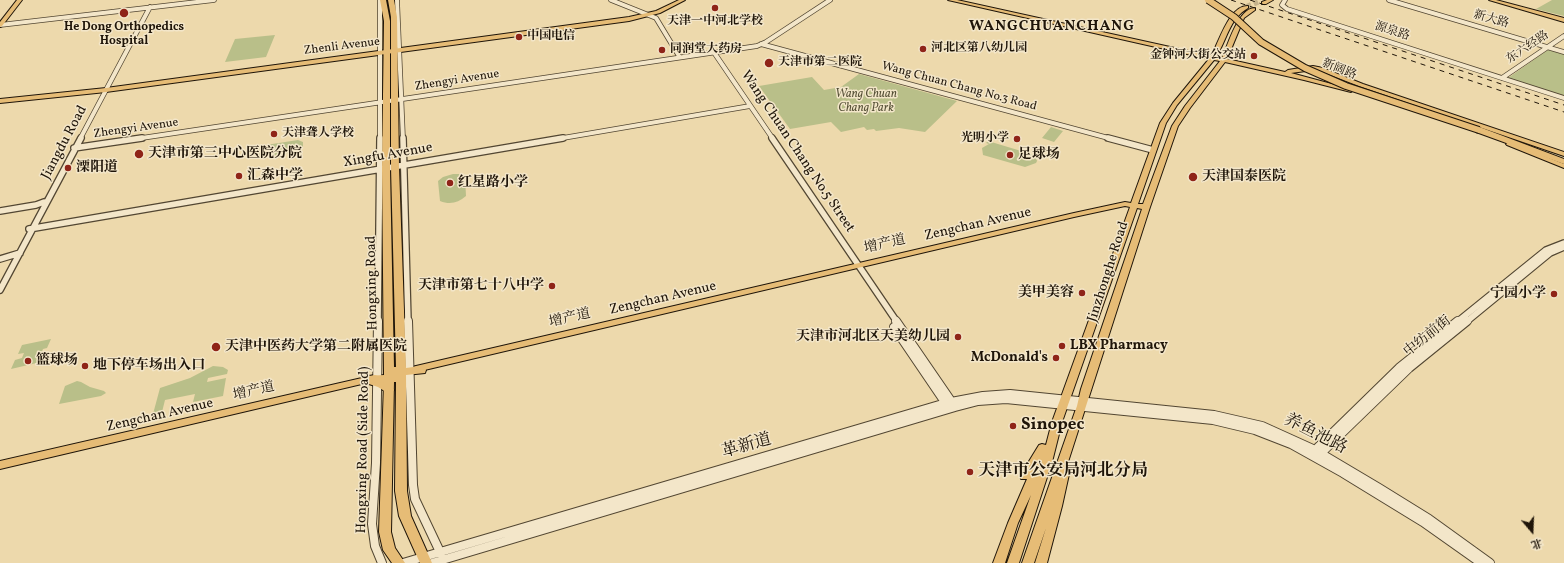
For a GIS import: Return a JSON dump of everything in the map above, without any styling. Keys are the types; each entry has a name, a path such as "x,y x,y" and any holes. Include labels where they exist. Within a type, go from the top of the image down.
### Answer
{"highway":[{"name":"Hongxing Road","path":"383,0 392,51 387,101 391,167 391,376 385,532 389,550 399,563"},
{"name":"新阔路","path":"1208,0 1234,17 1261,42 1305,68 1346,86 1481,129"},
{"name":"新阔路","path":"1214,0 1237,14 1274,47 1317,70 1354,85 1481,129"},
{"path":"1481,129 1564,156"},
{"path":"1481,129 1564,164"},
{"path":"391,376 421,369"},
{"name":"Hongxing Road","path":"391,376 402,505 405,516 429,562"}],"main road":[{"path":"0,25 19,0"},
{"name":"Zhenli Avenue","path":"392,51 629,19 645,14 675,0"},
{"name":"Zhenli Avenue","path":"0,100 105,91 115,88 392,51 658,12 684,0"},
{"path":"950,0 1214,54 1222,53 1225,57 1286,72 1313,68 1322,69 1361,85 1528,142 1564,156"},
{"path":"963,0 1214,54 1354,91 1564,164"},
{"path":"1261,2 1271,0"},
{"path":"1491,0 1564,19"},
{"path":"1498,0 1564,19"},
{"name":"Jinzhonghe Road","path":"1053,433 1133,206 1167,115 1214,54 1235,14 1246,7"},
{"name":"Jinzhonghe Road","path":"1052,505 1073,432 1145,209 1174,126 1225,57 1242,17 1253,9"},
{"name":"Zhenli Avenue","path":"0,100 94,89 105,91"},
{"name":"Zengchan Avenue","path":"421,369 1120,207 1133,206 1145,209"},
{"name":"Zengchan Avenue","path":"0,466 391,376"},
{"path":"1025,476 1047,440 1053,433"},
{"path":"1013,563 1030,498 1053,433"},
{"path":"998,563 1013,523 1030,498"},
{"path":"1028,563 1052,505"},
{"path":"1041,563 1052,505"}],"street":[{"path":"0,25 212,0"},
{"name":"Hongxing Road (Side Road)","path":"380,0 381,12 392,51 402,98 391,167 391,376 415,499 442,556"},
{"path":"611,0 656,18 679,56"},
{"name":"Zhengyi Avenue","path":"761,44 826,0"},
{"name":"Zhengyi Avenue","path":"402,98 713,54 761,44 830,0"},
{"name":"源泉路","path":"1285,0 1282,5 1287,9 1502,78"},
{"name":"新大路","path":"1389,0 1564,52"},
{"name":"Hongxing Road (Side Road)","path":"382,563 375,546 372,524 376,462 391,376 391,167 387,101 392,51 394,1"},
{"name":"Jiangdu Road","path":"0,283 33,229 42,204 76,147 149,7"},
{"name":"东六经路","path":"1502,78 1564,36"},
{"name":"Wang Chuan Chang No.3 Road","path":"761,44 1154,150"},
{"path":"713,54 718,54 724,50"},
{"name":"Zhengyi Avenue","path":"76,147 679,56 713,54"},
{"name":"Wang Chuan Chang No.5 Street","path":"713,54 951,405"},
{"path":"1502,78 1564,98"},
{"name":"Xingfu Avenue","path":"33,229 747,105"},
{"path":"0,211 42,204"},
{"name":"中纺前街","path":"1316,453 1412,364 1564,244"},
{"path":"2,259 16,257"},
{"name":"Jiangdu Road","path":"0,290 16,257"},
{"name":"革新道","path":"403,563 429,562 442,556 951,405 1001,399 1065,402"},
{"name":"养鱼池路","path":"1065,402 1233,423 1274,435 1316,453 1429,519 1490,563"},
{"name":"养鱼池路","path":"1101,406 1111,406"},
{"name":"养鱼池路","path":"1316,453 1398,506 1481,563"}],"green space":[{"path":"1552,0 1564,0 1564,16 1536,9"},
{"path":"275,35 266,57 225,62 235,39"},
{"path":"1549,49 1564,53 1564,96 1508,78"},
{"name":"Wang Chuan Chang Park","path":"859,74 957,101 925,132 899,128 876,131 874,129 867,130 864,127 841,132 831,122 790,129 759,86 812,77 824,90 841,87"},
{"path":"1051,127 1063,131 1054,142 1042,138"},
{"path":"298,140 303,142 303,147 296,152 252,159 247,156 248,151 253,147"},
{"path":"988,141 1041,157 1036,157 1036,163 1025,167 983,155 982,148 989,144 986,143"},
{"path":"453,174 461,174 465,177 466,196 454,203 440,201 438,181 443,177"},
{"path":"51,339 47,348 43,349 41,354 45,354 41,362 11,369 15,360 22,358 24,353 18,354 22,345"},
{"path":"213,366 223,367 228,370 227,374 208,378 207,382 226,378 223,396 193,402 195,394 165,400 162,412 153,414 160,388 190,378"},
{"path":"77,381 106,393 101,396 59,404 65,386"}],"tunnel":[{"path":"1246,7 1258,2"}],"railway":[{"path":"1231,0 1564,112"},
{"path":"1250,0 1564,105"}],"place":[{"name":"天津一中河北学校","path":"715,8"},
{"name":"He Dong Orthopedics Hospital","path":"124,13"},
{"name":"中国电信","path":"519,37"},
{"name":"河北区第八幼儿园","path":"923,49"},
{"name":"同润堂大药房","path":"662,50"},
{"name":"金钟河大街公交站","path":"1254,56"},
{"name":"天津市第二医院","path":"769,63"},
{"name":"天津聋人学校","path":"274,134"},
{"name":"光明小学","path":"1017,139"},
{"name":"天津市第三中心医院分院","path":"139,154"},
{"name":"足球场","path":"1010,155"},
{"name":"溧阳道","path":"68,168"},
{"name":"汇森中学","path":"239,176"},
{"name":"天津国泰医院","path":"1193,177"},
{"name":"红星路小学","path":"450,183"},
{"name":"天津市第七十八中学","path":"552,286"},
{"name":"美甲美容","path":"1082,293"},
{"name":"宁园小学","path":"1554,294"},
{"name":"天津市河北区天美幼儿园","path":"958,337"},
{"name":"LBX Pharmacy","path":"1062,346"},
{"name":"天津中医药大学第二附属医院","path":"216,347"},
{"name":"McDonald's","path":"1056,358"},
{"name":"篮球场","path":"28,361"},
{"name":"地下停车场出入口","path":"85,366"},
{"name":"Sinopec","path":"1013,426"},
{"name":"天津市公安局河北分局","path":"970,472"}],"district":[{"name":"WANGCHUANCHANG","path":"1052,27"}]}
